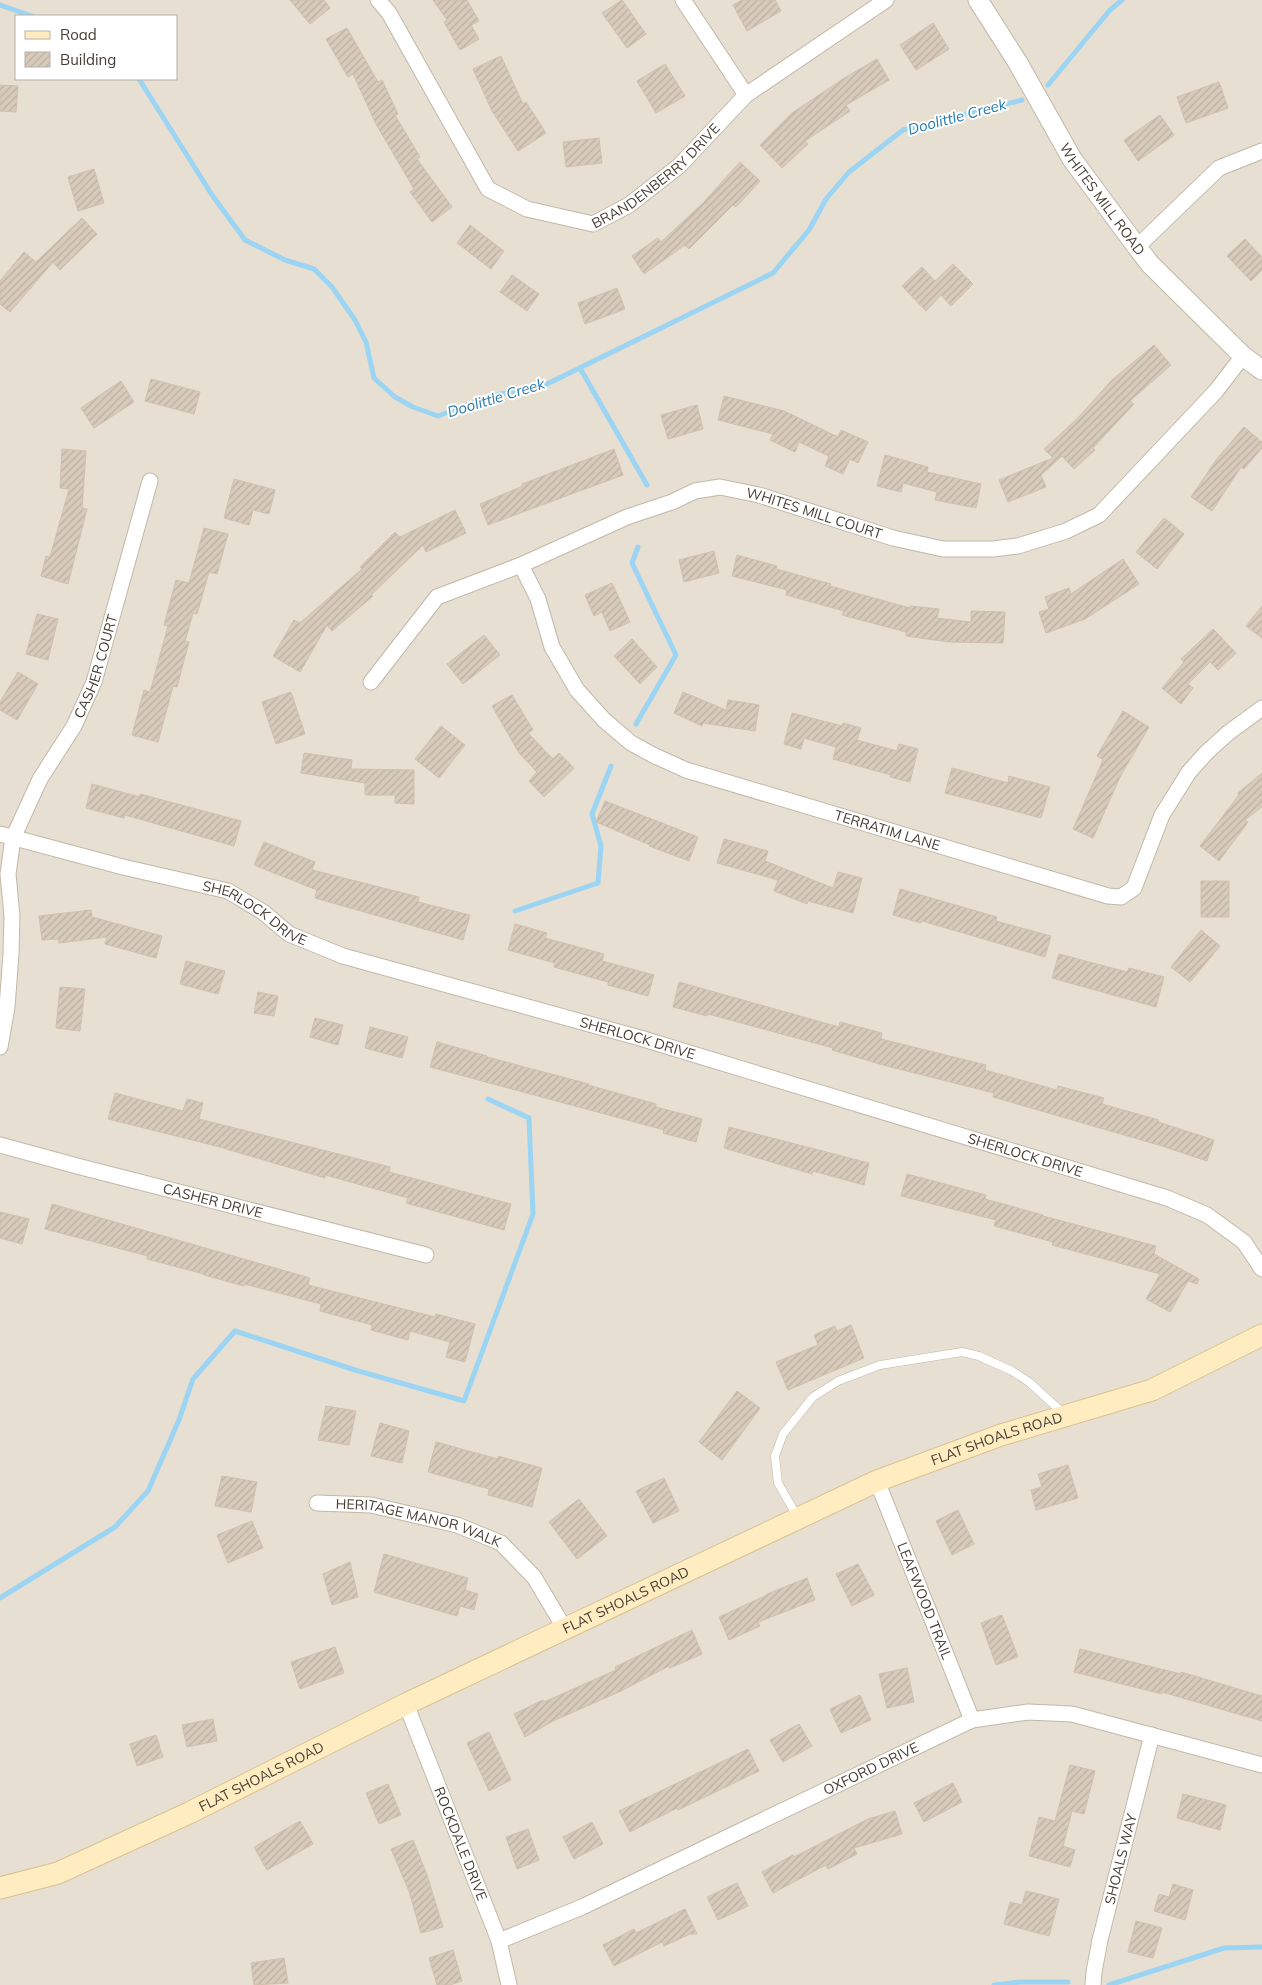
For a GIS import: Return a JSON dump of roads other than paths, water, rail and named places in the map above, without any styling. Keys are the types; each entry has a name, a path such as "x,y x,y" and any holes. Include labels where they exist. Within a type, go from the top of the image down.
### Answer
{"main road":[{"name":"FLAT SHOALS ROAD","path":"0,1888 58,1872 163,1825 406,1704 876,1481 1001,1435 1152,1390 1261,1338"}],"street":[{"name":"BRANDENBERRY DRIVE","path":"378,0 389,13 488,189 527,209 593,224 630,205 679,166 746,95 886,0"},
{"path":"683,0 746,95"},
{"name":"WHITES MILL ROAD","path":"978,0 1018,63 1072,159 1150,264 1243,356 1262,370"},
{"path":"1137,247 1218,168 1262,151"},
{"name":"WHITES MILL COURT","path":"371,682 437,597 521,565 627,517 672,502 695,491 720,487 759,495 894,538 943,549 993,549 1043,540 1099,515 1216,391 1243,356"},
{"name":"CASHER COURT","path":"7,836 74,726 94,682 150,481"},
{"name":"TERRATIM LANE","path":"521,565 538,599 552,647 577,690 612,727 632,743 653,756 686,770 1108,896 1121,897 1134,888 1162,815 1189,772 1228,733 1262,708"},
{"path":"0,1047 7,1007 11,954 12,916 7,836"},
{"name":"SHERLOCK DRIVE","path":"7,836 123,867 228,891 263,912 289,934 343,956 668,1046 1166,1198 1207,1215 1244,1242 1262,1269"},
{"name":"CASHER DRIVE","path":"0,1145 426,1255"},
{"name":"LEAFWOOD TRAIL","path":"876,1481 972,1720"},
{"name":"HERITAGE MANOR WALK","path":"317,1502 371,1505 456,1525 501,1544 534,1577 565,1629"},
{"name":"ROCKDALE DRIVE","path":"406,1704 499,1941 509,1985"},
{"name":"OXFORD DRIVE","path":"499,1941 582,1907 972,1720 1028,1712 1072,1714 1262,1765"},
{"name":"SHOALS WAY","path":"1093,1985 1100,1940 1152,1736"}],"lane":[{"path":"798,1518 778,1482 775,1468 775,1456 783,1434 813,1397 838,1381 880,1365 962,1352 979,1356 1012,1371 1029,1382 1066,1416"}],"waterway":[{"name":"Doolittle Creek","path":"1048,85 1110,10 1122,0"},
{"name":"Doolittle Creek","path":"0,5 29,15"},
{"name":"Doolittle Creek","path":"140,80 212,195 245,240 285,260 314,269 332,287 355,320 366,342 374,378 395,397 413,407 438,416 491,396 545,385 773,273 809,230 826,199 849,172 903,130 1022,100"},
{"path":"580,368 647,485"},
{"path":"636,724 676,655 632,563 638,547"},
{"path":"515,911 598,883 601,846 592,814 611,766"},
{"path":"0,1598 115,1527 148,1491 179,1420 193,1379 235,1331 355,1370 464,1401 533,1214 529,1118 488,1099"},
{"path":"1109,1985 1224,1948 1262,1947"},
{"path":"994,1985 1020,1982 1068,1982"}]}
